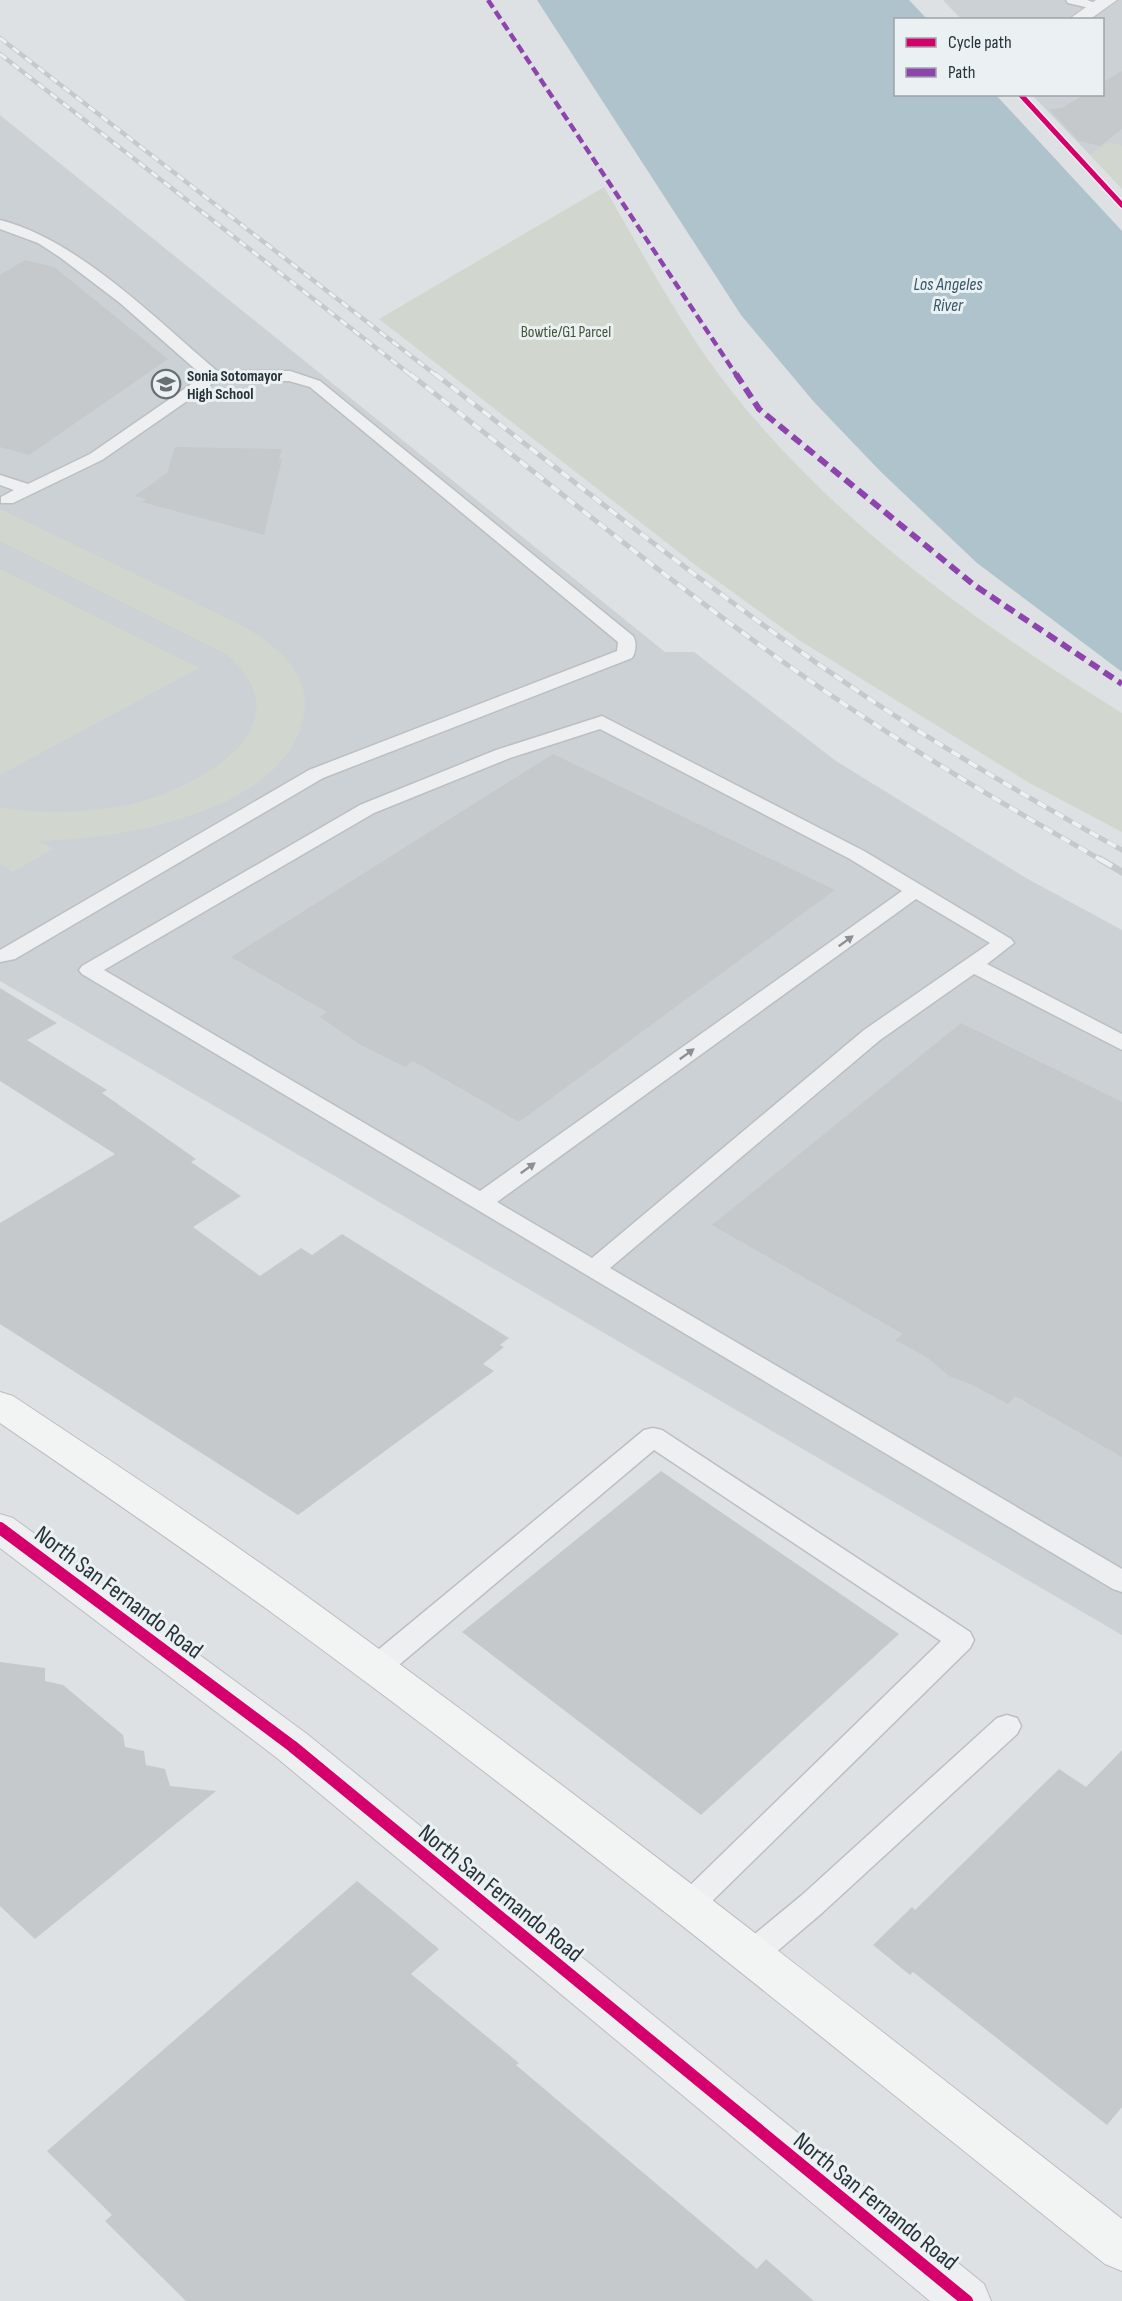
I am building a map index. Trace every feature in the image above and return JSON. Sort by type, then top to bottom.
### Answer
[{"type":"main road","points":[[0,1405],[124,1486],[377,1667],[1122,2248]]},
{"type":"street","points":[[1079,18],[1103,3]]},
{"type":"street","name":"North San Fernando Road","points":[[0,1528],[292,1746],[967,2301]]},
{"type":"lane","points":[[1072,0],[1103,3]]},
{"type":"lane","points":[[0,224],[43,240],[66,255],[125,300],[213,376]]},
{"type":"lane","points":[[0,956],[8,955],[316,774],[627,654],[627,640],[315,384],[290,376],[213,376],[96,458],[7,500]]},
{"type":"lane","points":[[0,480],[30,490]]},
{"type":"lane","points":[[594,1269],[872,1035],[1004,943],[857,855],[602,722],[503,754],[367,809],[89,970],[1122,1582]]},
{"type":"lane","points":[[481,1202],[916,890]]},
{"type":"lane","points":[[973,965],[1122,1043]]},
{"type":"lane","points":[[377,1667],[653,1437],[960,1641],[687,1907]]},
{"type":"lane","points":[[750,1956],[812,1904],[1007,1726]]},
{"type":"shaded area","points":[[943,0],[1122,0],[1122,146],[1109,143],[1090,155],[1033,96],[1104,96],[1104,18],[960,18]]},
{"type":"shaded area","points":[[0,115],[665,652],[694,652],[836,761],[1026,878],[1122,930],[1122,1635],[0,981]]},
{"type":"green space","points":[[1109,143],[1122,146],[1122,189],[1090,155]]},
{"type":"green space","name":"Bowtie/G1 Parcel","points":[[604,187],[659,283],[704,354],[762,427],[807,475],[905,563],[1012,641],[1122,713],[1122,832],[1031,784],[799,640],[698,567],[379,319]]},
{"type":"green space","points":[[0,509],[243,626],[278,651],[296,672],[302,684],[304,713],[292,747],[268,775],[235,797],[196,814],[154,826],[112,834],[39,841],[53,849],[13,872],[0,864],[0,807],[47,812],[96,810],[127,805],[154,797],[211,770],[234,752],[251,730],[257,707],[249,681],[226,654],[0,541]]},
{"type":"green space","points":[[0,569],[199,668],[0,775]]},
{"type":"water","name":"Los Angeles River","points":[[537,0],[909,0],[926,18],[894,18],[894,96],[997,96],[1122,231],[1122,672],[977,563],[881,472],[814,402],[741,315]]},
{"type":"building","points":[[1122,71],[1122,129],[1100,146],[1079,141],[1049,109],[1062,108],[1082,96],[1104,96],[1104,82]]},
{"type":"building","points":[[25,260],[54,267],[168,359],[29,455],[0,447],[0,275]]},
{"type":"building","points":[[175,447],[282,449],[279,459],[282,459],[264,535],[142,502],[146,499],[135,496],[167,473]]},
{"type":"building","points":[[553,754],[835,890],[519,1122],[413,1061],[405,1067],[359,1044],[320,1017],[327,1012],[231,957]]},
{"type":"building","points":[[0,988],[57,1023],[27,1040],[107,1090],[102,1093],[196,1159],[191,1162],[241,1196],[193,1227],[260,1276],[301,1248],[312,1255],[342,1234],[509,1338],[500,1345],[504,1347],[483,1364],[494,1371],[298,1515],[0,1324],[0,1223],[115,1154],[0,1081]]},
{"type":"building","points":[[961,1023],[1122,1102],[1122,1457],[1015,1396],[1008,1404],[973,1385],[949,1376],[928,1358],[895,1340],[903,1334],[712,1225]]},
{"type":"building","points":[[661,1471],[899,1634],[701,1815],[462,1632]]},
{"type":"building","points":[[0,1662],[45,1668],[45,1681],[63,1685],[123,1735],[125,1747],[144,1751],[146,1765],[165,1769],[170,1786],[216,1791],[35,1939],[0,1906]]},
{"type":"building","points":[[1122,1750],[1122,2107],[1107,2125],[913,1972],[910,1975],[873,1945],[912,1907],[915,1910],[1059,1769],[1086,1787]]},
{"type":"building","points":[[357,1881],[439,1949],[411,1974],[519,2063],[516,2065],[757,2269],[766,2259],[814,2301],[186,2301],[105,2221],[112,2215],[47,2151]]},
{"type":"railway","points":[[0,38],[437,376]]},
{"type":"railway","points":[[0,54],[412,376]]},
{"type":"railway","points":[[410,374],[625,544],[790,667],[942,766],[1103,861]]},
{"type":"railway","points":[[435,374],[649,540],[812,660],[962,758],[1122,850]]},
{"type":"railway","points":[[1100,859],[1122,872]]},
{"type":"marked path","points":[[488,0],[759,409],[974,585],[1122,684]]},
{"type":"cycle path","points":[[1022,96],[1122,205]]},
{"type":"cycle path","points":[[0,1528],[292,1746],[967,2301]]},
{"type":"place","name":"Sonia Sotomayor High School","points":[[166,384]]}]
